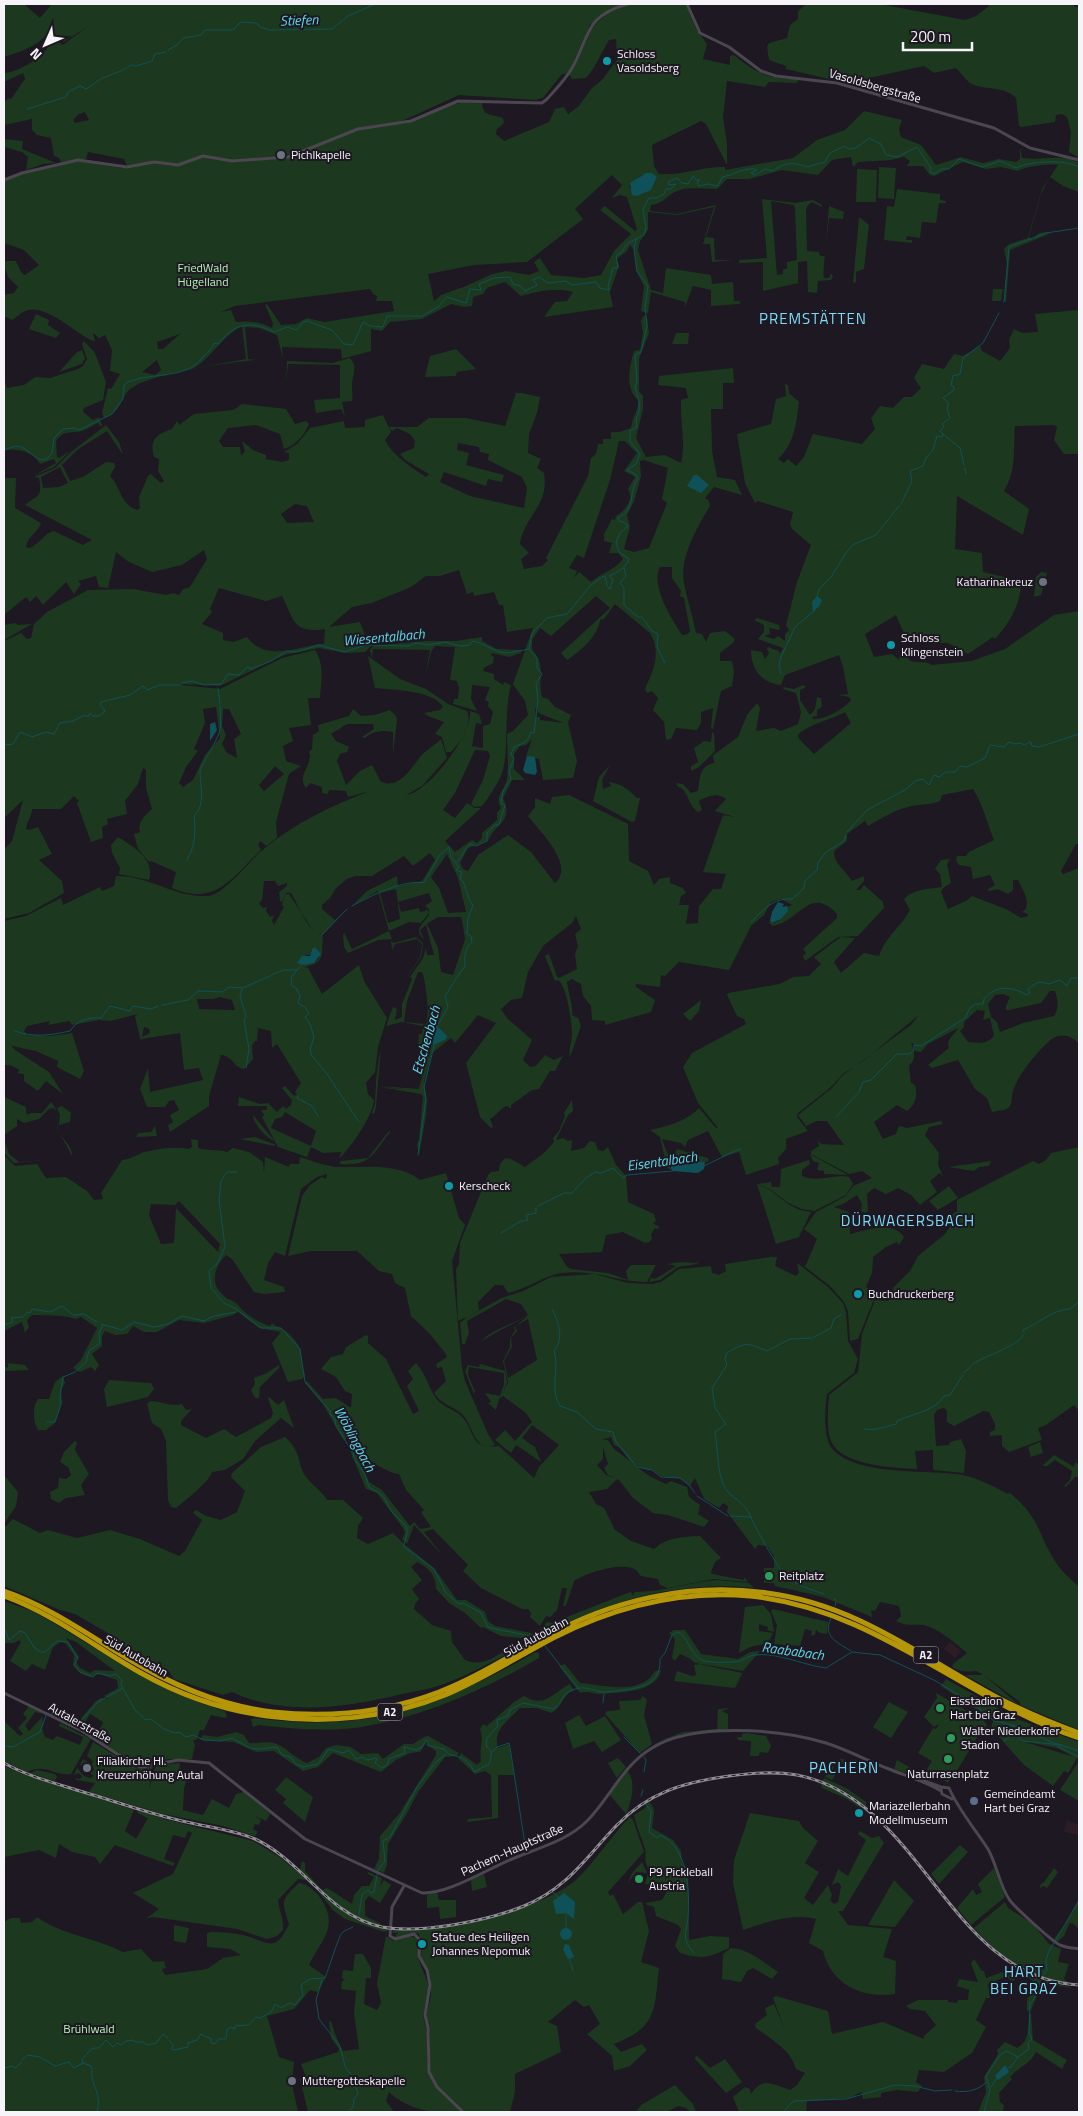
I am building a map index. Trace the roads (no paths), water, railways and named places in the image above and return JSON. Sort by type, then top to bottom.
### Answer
[{"type":"highway","name":"Süd Autobahn","points":[[4,1596],[46,1615],[165,1685],[234,1707],[313,1714],[386,1707],[440,1691],[466,1680],[591,1615],[642,1599],[702,1590],[767,1593],[823,1605],[851,1615],[903,1641],[1003,1700],[1079,1733]]},
{"type":"highway","name":"Süd Autobahn","points":[[4,1591],[48,1610],[167,1680],[226,1705]]},
{"type":"highway","name":"Süd Autobahn","points":[[547,1639],[592,1620],[660,1600],[712,1595],[749,1596],[771,1599],[820,1610],[848,1620],[900,1646],[1000,1704],[1079,1738]]},
{"type":"main road","points":[[4,180],[22,172],[78,160],[127,167],[154,162],[178,165],[201,156],[232,161],[288,157],[358,129],[415,120],[458,101],[542,102],[547,100],[571,69],[591,25],[611,11],[628,4]]},
{"type":"main road","name":"Vasoldsbergstraße","points":[[687,4],[700,33],[729,47],[761,71],[776,76],[837,83],[936,113],[992,127],[1030,148],[1079,160]]},
{"type":"main road","name":"Autalerstraße","points":[[4,1693],[82,1731],[134,1765],[142,1766],[178,1760],[209,1763],[300,1835]]},
{"type":"main road","name":"Pachern-Hauptstraße","points":[[300,1835],[381,1876],[420,1893],[431,1892],[479,1875],[515,1857],[567,1836],[587,1821],[616,1781],[641,1756],[655,1746],[683,1735],[740,1730],[805,1738],[827,1744],[942,1789],[948,1787],[948,1794],[968,1818],[995,1862],[1009,1899],[1056,1943],[1068,1948],[1079,1949]]},
{"type":"main road","name":"Pachern-Hauptstraße","points":[[942,1789],[943,1795],[948,1794]]},
{"type":"main road","points":[[404,1886],[392,1907],[390,1936],[396,1939],[414,1934],[420,1940],[419,1956],[427,1970],[430,1985],[425,2015],[428,2028],[430,2072],[437,2087],[463,2112]]},
{"type":"water","points":[[646,173],[652,173],[657,177],[651,190],[637,196],[632,195],[630,183]]},
{"type":"water","points":[[694,475],[697,475],[709,485],[701,493],[687,486]]},
{"type":"water","points":[[817,596],[822,600],[813,612],[812,602]]},
{"type":"water","points":[[215,722],[217,730],[210,741],[210,724]]},
{"type":"water","points":[[527,756],[535,757],[537,772],[535,775],[525,773],[523,770]]},
{"type":"water","points":[[778,902],[784,904],[782,907],[787,906],[788,911],[781,919],[772,923],[770,921],[772,912]]},
{"type":"water","points":[[315,947],[321,954],[314,963],[304,965],[297,963],[302,956],[310,956],[312,949]]},
{"type":"water","points":[[437,1026],[447,1036],[446,1039],[434,1045],[431,1042],[431,1034]]},
{"type":"water","points":[[682,1156],[691,1161],[705,1162],[704,1169],[698,1173],[672,1171],[670,1164]]},
{"type":"water","points":[[564,1893],[575,1902],[574,1919],[566,1913],[556,1914],[553,1901]]},
{"type":"water","points":[[564,1928],[568,1928],[572,1934],[568,1940],[564,1940],[560,1936],[560,1932]]},
{"type":"water","points":[[565,1944],[569,1945],[574,1957],[568,1959],[563,1949]]},
{"type":"water","points":[[1005,2065],[1009,2072],[998,2080],[995,2076]]},
{"type":"waterway","points":[[14,4],[19,4]]},
{"type":"waterway","name":"Stiefen","points":[[168,50],[177,45],[183,38],[201,35],[205,30],[233,30],[241,22],[257,23],[260,27],[270,30],[332,29],[348,16],[375,4]]},
{"type":"waterway","name":"Stiefen","points":[[27,109],[66,97],[68,92],[80,86],[86,89],[101,79],[131,65],[136,66],[152,61],[155,54],[166,52]]},
{"type":"waterway","points":[[4,450],[18,446],[40,460],[47,459],[52,453],[54,438],[63,429],[74,428],[79,430],[112,414],[123,399],[124,385],[128,382],[187,369],[196,364],[211,349],[214,343],[218,344],[224,337],[243,326],[258,326],[274,332],[287,327],[297,330],[303,322],[307,321],[332,330],[344,344],[353,345],[363,322],[370,326],[383,327],[387,316],[422,316],[438,307],[447,297],[466,303],[470,289],[481,290],[479,284],[494,278],[510,277],[513,284],[521,286],[525,291],[537,285],[533,280],[539,277],[548,283],[566,281],[572,285],[596,282],[600,288],[609,290],[608,286],[613,268],[618,268],[616,256],[629,243],[644,235],[646,228],[643,209],[649,198],[657,198],[664,194],[666,189],[671,189],[676,184],[669,185],[668,182],[677,178],[682,183],[688,184],[693,176],[696,180],[700,180],[697,182],[699,186],[708,184],[718,186],[722,177],[746,170],[757,170],[751,173],[755,175],[765,169],[773,171],[785,164],[798,164],[807,167],[825,162],[830,153],[845,146],[848,149],[856,148],[869,138],[881,144],[886,155],[897,157],[917,147],[931,168],[930,172],[935,174],[941,169],[949,169],[959,159],[982,167],[1000,161],[1016,168],[1048,162],[1073,164],[1079,167]]},
{"type":"waterway","points":[[1004,302],[1009,247],[1046,233],[1079,228]]},
{"type":"waterway","points":[[529,649],[532,633],[547,618],[567,614],[590,586],[602,577],[605,576],[607,586],[610,589],[613,579],[609,576],[621,570],[629,559],[619,552],[616,542],[620,533],[628,526],[619,521],[618,518],[629,507],[638,478],[627,470],[636,464],[640,454],[630,441],[630,431],[637,427],[636,419],[639,411],[639,400],[635,387],[637,381],[635,355],[641,352],[647,326],[645,307],[648,286],[637,271],[634,250],[636,239]]},
{"type":"waterway","points":[[901,504],[912,481],[910,471],[923,466],[926,458],[933,450],[937,436],[942,437],[943,434],[940,431],[944,426],[942,424],[950,418],[947,408],[949,403],[943,398],[954,390],[954,387],[951,385],[953,376],[960,374],[963,358],[983,343],[999,313]]},
{"type":"waterway","points":[[943,434],[960,448],[964,465]]},
{"type":"waterway","points":[[965,468],[966,474]]},
{"type":"waterway","points":[[817,597],[819,589],[831,577],[854,544],[876,535],[899,506]]},
{"type":"waterway","points":[[624,568],[626,576],[620,583],[624,588],[624,605],[638,617],[642,617],[652,631],[658,634],[657,647],[665,663]]},
{"type":"waterway","points":[[781,674],[779,665],[781,657],[795,627],[814,611]]},
{"type":"waterway","name":"Wiesentalbach","points":[[221,684],[228,674],[239,675],[247,667],[251,669],[271,661],[287,651],[296,652],[319,645],[344,652],[366,645],[408,646],[416,643],[429,645],[445,642],[460,646],[469,645],[473,641],[505,653],[528,649]]},
{"type":"waterway","points":[[457,862],[470,844],[476,846],[487,841],[487,833],[495,825],[499,825],[505,805],[501,803],[503,791],[511,779],[509,771],[514,759],[511,754],[514,747],[527,741],[531,732],[534,733],[538,700],[536,684],[542,674],[537,668],[537,658],[529,649]]},
{"type":"waterway","name":"Wiesentalbach","points":[[182,683],[192,681],[204,685],[220,684]]},
{"type":"waterway","name":"Wiesentalbach","points":[[4,745],[13,744],[20,732],[32,737],[46,732],[54,734],[60,723],[73,721],[85,715],[88,717],[90,713],[93,716],[99,716],[105,711],[100,704],[101,702],[130,695],[143,686],[147,690],[160,685],[180,685]]},
{"type":"waterway","points":[[218,688],[220,704]]},
{"type":"waterway","points":[[187,860],[192,850],[194,839],[194,816],[198,812],[201,801],[200,771],[220,730],[220,706]]},
{"type":"waterway","points":[[847,832],[867,810],[905,790],[915,781],[923,779],[929,785],[934,775],[939,777],[946,772],[955,772],[960,766],[967,767],[985,758],[990,745],[1004,747],[1009,742],[1024,745],[1031,742],[1032,746],[1039,747],[1079,734]]},
{"type":"waterway","points":[[751,922],[774,902],[792,899],[804,888],[805,881],[817,870],[818,863],[825,853],[844,841],[846,835]]},
{"type":"waterway","name":"Etschenbach","points":[[352,906],[377,893],[397,886],[416,882],[424,883],[439,856],[449,847],[451,857],[459,867],[456,870],[462,872],[460,878],[473,905],[468,918],[467,934],[471,936],[472,942],[466,953],[465,966],[445,996],[448,1007],[437,1027]]},
{"type":"waterway","points":[[321,936],[347,909]]},
{"type":"waterway","points":[[162,1005],[188,1000],[198,991],[222,992],[229,987],[243,988],[283,970],[297,970],[302,964]]},
{"type":"waterway","points":[[297,970],[291,977],[292,986],[296,988],[300,996],[298,1003],[305,1007],[309,1014],[305,1017],[310,1024],[314,1037],[310,1050],[312,1056],[325,1071],[359,1122]]},
{"type":"waterway","name":"Eisentalbach","points":[[836,1117],[859,1092],[863,1082],[871,1080],[897,1054],[910,1054],[914,1050],[914,1045],[921,1046],[965,1018],[970,1008],[976,1004],[983,1004],[984,999],[993,991],[1004,988],[1016,990],[1026,995],[1030,993],[1028,989],[1039,982],[1049,984],[1060,980],[1067,986],[1071,978],[1079,978]]},
{"type":"waterway","points":[[242,989],[240,997],[246,1016],[244,1020],[249,1049],[246,1068]]},
{"type":"waterway","points":[[15,1031],[36,1035],[56,1034],[70,1031],[76,1024],[84,1020],[101,1018],[110,1006],[130,1011],[133,1006],[151,1009],[158,1006]]},
{"type":"waterway","name":"Etschenbach","points":[[418,1155],[426,1099],[424,1087],[434,1046]]},
{"type":"waterway","points":[[298,1096],[297,1098],[312,1106],[318,1116]]},
{"type":"waterway","name":"Eisentalbach","points":[[704,1166],[739,1149],[741,1150]]},
{"type":"waterway","name":"Eisentalbach","points":[[538,1206],[564,1193],[572,1193],[586,1178],[595,1172],[601,1173],[613,1168],[623,1178],[627,1175],[673,1171]]},
{"type":"waterway","name":"Wöblingbach","points":[[237,1172],[227,1172],[221,1181],[219,1200],[225,1247],[217,1264],[209,1271],[211,1288],[224,1303],[236,1309],[261,1328],[281,1328],[300,1349],[305,1382],[335,1419],[336,1426],[365,1474],[369,1487],[383,1496],[391,1511],[406,1526],[407,1534],[403,1546],[434,1569],[446,1593],[459,1604],[463,1603],[481,1613],[488,1627],[536,1639]]},
{"type":"waterway","name":"Eisentalbach","points":[[501,1233],[521,1221],[528,1220],[526,1215],[536,1213],[536,1208]]},
{"type":"waterway","points":[[1024,1332],[1023,1330],[1051,1314],[1070,1309],[1079,1302]]},
{"type":"waterway","name":"Wöblingbach","points":[[4,1325],[13,1322],[11,1318],[23,1317],[27,1312],[30,1313],[32,1309],[50,1312],[62,1306],[73,1315],[84,1314],[97,1322]]},
{"type":"waterway","points":[[552,1309],[560,1335],[554,1350],[556,1358],[555,1392],[560,1406],[577,1412],[596,1429],[613,1432],[616,1442],[637,1467],[652,1470],[661,1477],[680,1478],[695,1493]]},
{"type":"waterway","name":"Wöblingbach","points":[[101,1324],[122,1330],[134,1322],[154,1327],[168,1324],[182,1316],[204,1321],[214,1316],[236,1312]]},
{"type":"waterway","points":[[814,1337],[831,1328],[834,1319],[842,1314]]},
{"type":"waterway","points":[[47,1422],[55,1422],[61,1404],[60,1397],[63,1377],[75,1372],[86,1362],[89,1351],[100,1343],[99,1333],[103,1325]]},
{"type":"waterway","points":[[973,1364],[1008,1347],[1023,1335]]},
{"type":"waterway","points":[[724,1425],[726,1424],[715,1408],[712,1388],[727,1365],[725,1359],[727,1353],[747,1344],[767,1351],[790,1339],[812,1338]]},
{"type":"waterway","points":[[964,1373],[972,1365]]},
{"type":"waterway","points":[[864,1429],[876,1429],[896,1424],[897,1421],[929,1409],[944,1396],[950,1395],[963,1375]]},
{"type":"waterway","points":[[723,1426],[715,1432],[721,1478],[729,1493],[745,1507],[751,1517]]},
{"type":"waterway","points":[[697,1496],[728,1516]]},
{"type":"waterway","points":[[730,1516],[751,1517],[766,1547],[785,1575],[809,1589],[824,1594]]},
{"type":"waterway","points":[[835,1606],[836,1602]]},
{"type":"waterway","points":[[831,1618],[828,1630],[832,1638],[851,1651]]},
{"type":"waterway","name":"Raababach","points":[[4,1627],[9,1640],[20,1631],[25,1633],[34,1647],[40,1652],[45,1652],[57,1641],[68,1642],[78,1658],[74,1665],[80,1672],[93,1677],[97,1673],[109,1676],[116,1674],[122,1680],[121,1685],[135,1710],[146,1720],[151,1719],[164,1729],[175,1733],[179,1732],[186,1737],[193,1735],[204,1740],[220,1741],[232,1738],[250,1748],[277,1747],[282,1755],[291,1757],[296,1764],[303,1767],[318,1764],[329,1749],[343,1753],[349,1750],[356,1759],[362,1757],[368,1760],[376,1758],[375,1763],[382,1768],[387,1765],[389,1759],[405,1753],[404,1747],[416,1750],[422,1747],[426,1740],[428,1741],[427,1745],[444,1749],[450,1755],[465,1760],[474,1772],[489,1764],[491,1754],[486,1746],[487,1738],[498,1726],[497,1720],[508,1716],[510,1710],[523,1703],[554,1709],[569,1691],[577,1688],[606,1692],[633,1689],[649,1683],[659,1669],[660,1659],[665,1653],[672,1635],[678,1632],[684,1637],[698,1657],[709,1662],[737,1662],[752,1655],[772,1655],[826,1668],[852,1652],[880,1655],[934,1680],[972,1703],[995,1721],[1020,1727],[1051,1742],[1079,1751]]},
{"type":"waterway","name":"Wöblingbach","points":[[545,1646],[578,1688]]},
{"type":"waterway","points":[[4,1746],[13,1747],[40,1732],[47,1713],[79,1723],[98,1702],[123,1688]]},
{"type":"waterway","points":[[603,1703],[604,1694]]},
{"type":"waterway","points":[[1004,1741],[1014,1733],[1013,1725]]},
{"type":"waterway","points":[[1014,1733],[1023,1741],[1062,1745]]},
{"type":"waterway","points":[[624,1737],[640,1753]]},
{"type":"waterway","points":[[492,1752],[497,1747],[509,1743],[526,1851]]},
{"type":"waterway","name":"Raababach","points":[[1057,1746],[1079,1757]]},
{"type":"waterway","points":[[359,1915],[362,1894],[368,1890],[371,1893],[374,1892],[378,1870],[385,1861],[383,1841],[390,1837],[417,1787],[435,1763],[446,1754]]},
{"type":"waterway","points":[[644,1757],[646,1760],[644,1772]]},
{"type":"waterway","points":[[641,1796],[643,1790]]},
{"type":"waterway","points":[[646,1804],[651,1812],[649,1832],[657,1838],[660,1835],[669,1841],[682,1859],[689,1907],[686,1937],[687,1944],[694,1953]]},
{"type":"waterway","points":[[550,1890],[559,1898]]},
{"type":"waterway","points":[[1043,1975],[1047,1970],[1046,1960],[1049,1951],[1079,1901]]},
{"type":"waterway","points":[[566,1913],[566,1929]]},
{"type":"waterway","points":[[169,2040],[174,2046],[171,2048],[173,2050],[188,2047],[188,2043],[197,2040],[201,2034],[211,2039],[211,2043],[215,2044],[219,2039],[226,2039],[227,2029],[231,2027],[235,2029],[235,2026],[249,2025],[256,2017],[260,2018],[271,2012],[275,2004],[281,2008],[290,2003],[295,2005],[303,1995],[301,1985],[310,1979],[325,1978],[342,1933],[353,1927]]},
{"type":"waterway","points":[[569,1957],[573,1971]]},
{"type":"waterway","points":[[322,1980],[316,2000],[319,2019],[340,2046],[345,2066],[353,2078],[358,2094],[354,2099],[353,2107],[348,2112]]},
{"type":"waterway","points":[[984,2112],[990,2090],[986,2076],[1001,2054],[1007,2051],[1018,2057],[1029,2049],[1028,2043],[1032,2039],[1029,2033],[1030,2003],[1034,1999],[1040,1983]]},
{"type":"waterway","points":[[22,2060],[28,2055],[40,2057],[55,2066],[69,2062],[74,2068],[83,2063],[82,2059],[91,2050],[99,2048],[106,2040],[113,2047],[117,2043],[121,2045],[126,2041],[133,2040],[147,2045],[156,2043],[163,2034],[168,2038]]},
{"type":"waterway","points":[[1007,2068],[1011,2067],[1018,2057]]},
{"type":"waterway","points":[[4,2068],[12,2066],[15,2068],[22,2062]]},
{"type":"waterway","points":[[83,2063],[91,2066],[92,2069]]},
{"type":"waterway","points":[[92,2071],[92,2080],[98,2099],[97,2112]]},
{"type":"waterway","points":[[991,2087],[997,2078]]},
{"type":"waterway","points":[[955,2091],[964,2092],[972,2090],[987,2082]]},
{"type":"waterway","points":[[783,2112],[794,2101],[846,2099],[895,2085],[915,2086],[935,2091],[952,2090]]},
{"type":"railway","points":[[4,1763],[41,1779],[144,1811],[255,1839],[288,1860],[346,1912],[363,1921],[382,1927],[398,1929],[454,1925],[492,1917],[539,1899],[565,1881],[629,1814],[642,1804],[669,1790],[713,1778],[755,1773],[797,1775],[840,1791],[876,1817],[907,1851],[965,1922],[997,1953],[1034,1975],[1079,1985]]},
{"type":"place","name":"Schloss Vasoldsberg","points":[[607,61]]},
{"type":"place","name":"Pichlkapelle","points":[[281,155]]},
{"type":"place","name":"Katharinakreuz","points":[[1043,582]]},
{"type":"place","name":"Schloss Klingenstein","points":[[891,645]]},
{"type":"place","name":"Kerscheck","points":[[449,1186]]},
{"type":"place","name":"Buchdruckerberg","points":[[858,1294]]},
{"type":"place","name":"Reitplatz","points":[[769,1576]]},
{"type":"place","name":"Eisstadion Hart bei Graz","points":[[940,1708]]},
{"type":"place","name":"Walter Niederkofler Stadion","points":[[951,1738]]},
{"type":"place","name":"Naturrasenplatz","points":[[948,1759]]},
{"type":"place","name":"Filialkirche Hl. Kreuzerhöhung Autal","points":[[87,1768]]},
{"type":"place","name":"Gemeindeamt Hart bei Graz","points":[[974,1801]]},
{"type":"place","name":"Mariazellerbahn Modellmuseum","points":[[859,1813]]},
{"type":"place","name":"P9 Pickleball Austria","points":[[639,1879]]},
{"type":"place","name":"Statue des Heiligen Johannes Nepomuk","points":[[422,1944]]},
{"type":"place","name":"Muttergotteskapelle","points":[[292,2081]]},
{"type":"district","name":"PREMSTÄTTEN","points":[[813,319]]},
{"type":"district","name":"DÜRWAGERSBACH","points":[[908,1221]]},
{"type":"district","name":"PACHERN","points":[[844,1768]]},
{"type":"district","name":"HART BEI GRAZ","points":[[1024,1980]]},
{"type":"park label","name":"FriedWald Hügelland","points":[[203,275]]},
{"type":"park label","name":"Brühlwald","points":[[89,2029]]}]
